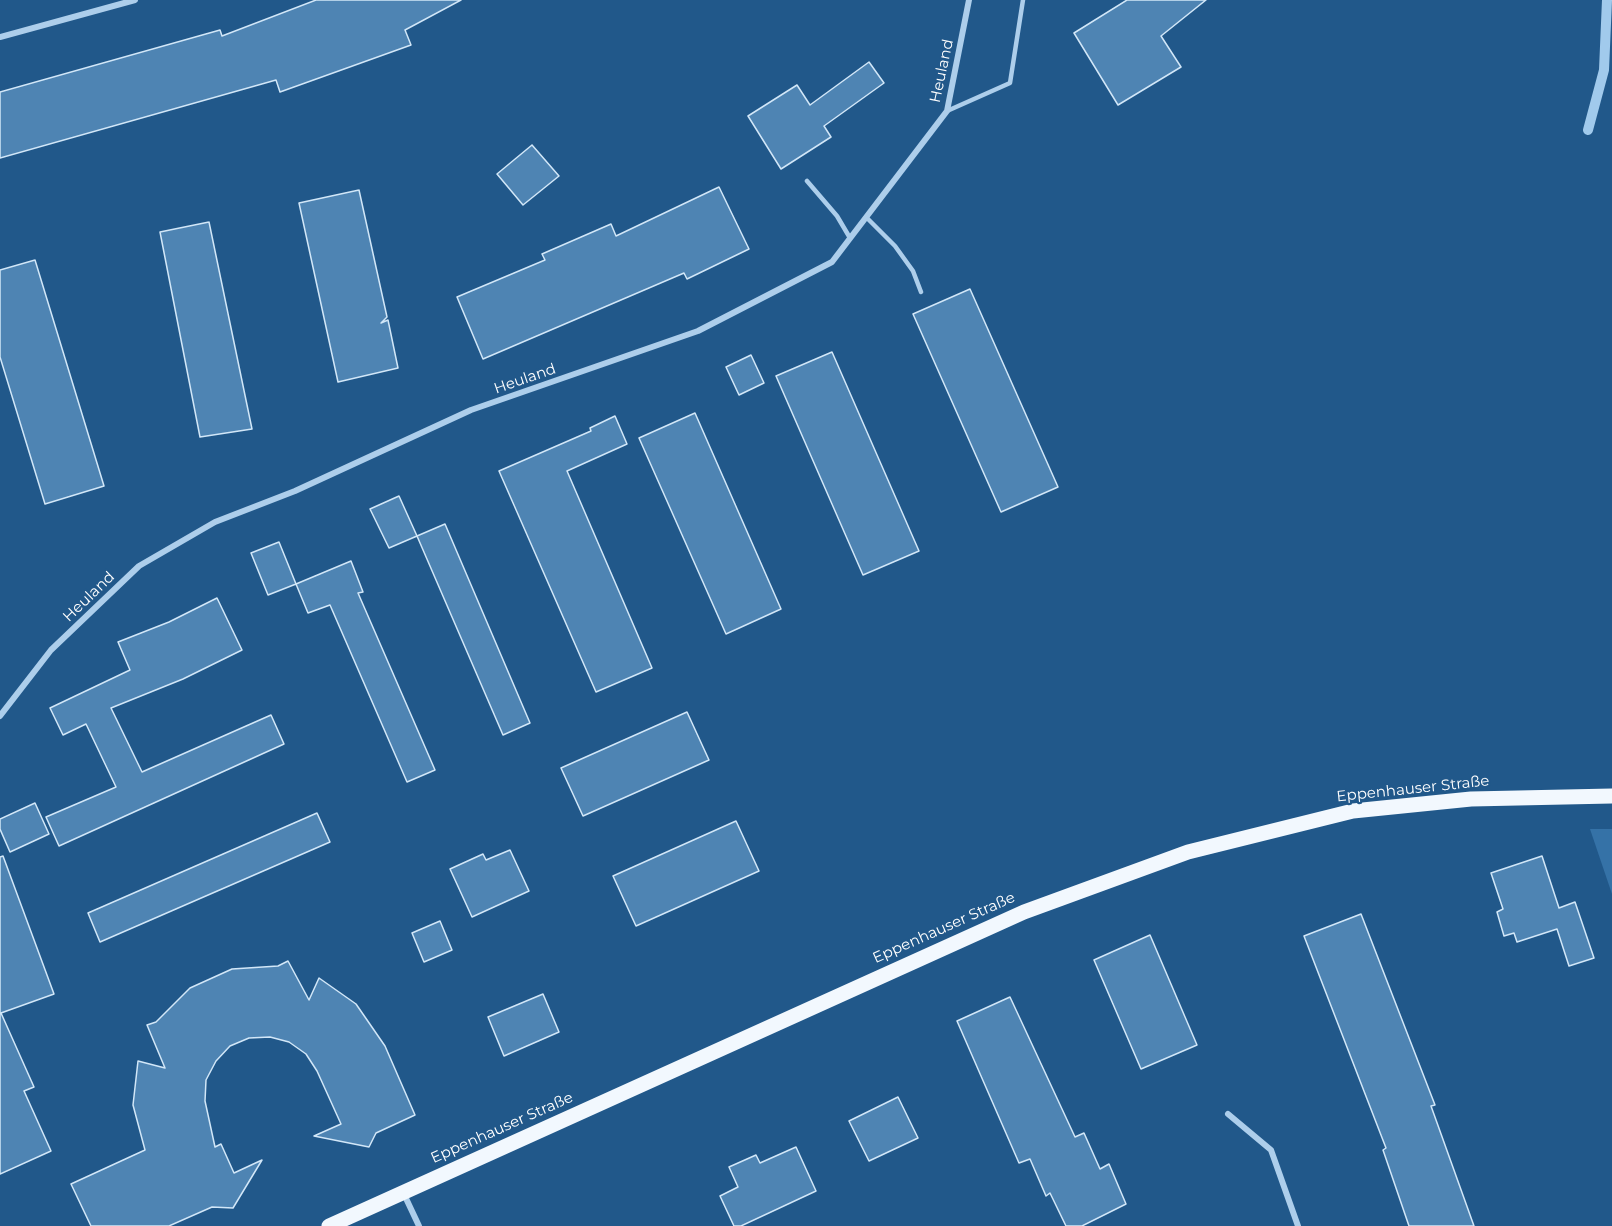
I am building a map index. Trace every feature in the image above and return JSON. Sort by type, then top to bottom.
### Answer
[{"type":"main road","name":"Eppenhauser Straße","points":[[329,1226],[1024,912],[1188,852],[1353,811],[1471,799],[1612,796]]},
{"type":"street","points":[[0,37],[135,0]]},
{"type":"street","name":"Heuland","points":[[0,716],[51,650],[139,566],[215,522],[295,491],[471,410],[698,331],[832,262],[947,111],[969,0]]},
{"type":"street","points":[[1228,1114],[1271,1150],[1298,1226]]},
{"type":"street","points":[[403,1191],[419,1226]]},
{"type":"lane","points":[[947,111],[1010,83],[1023,0]]},
{"type":"lane","points":[[807,181],[837,216],[850,238]]},
{"type":"lane","points":[[866,217],[895,246],[913,271],[921,292]]},
{"type":"shaded area","points":[[1590,829],[1612,829],[1612,894]]},
{"type":"building","points":[[316,0],[461,0],[405,30],[411,45],[280,92],[276,80],[0,158],[0,92],[220,30],[222,36]]},
{"type":"building","points":[[1127,0],[1206,0],[1161,36],[1181,67],[1118,105],[1074,33]]},
{"type":"building","points":[[869,62],[884,83],[824,126],[831,137],[781,169],[748,116],[797,85],[810,105]]},
{"type":"building","points":[[532,145],[559,176],[523,205],[497,174]]},
{"type":"building","points":[[719,187],[749,249],[687,279],[684,273],[483,359],[457,297],[545,260],[542,254],[611,224],[616,236]]},
{"type":"building","points":[[359,190],[387,317],[381,323],[388,320],[398,368],[338,382],[299,203]]},
{"type":"building","points":[[209,222],[252,429],[200,437],[160,232]]},
{"type":"building","points":[[35,260],[104,486],[45,504],[0,357],[0,270]]},
{"type":"building","points":[[970,289],[1058,487],[1001,512],[913,314]]},
{"type":"building","points":[[832,352],[919,551],[863,575],[776,376]]},
{"type":"building","points":[[751,355],[764,383],[739,395],[726,367]]},
{"type":"building","points":[[695,413],[781,609],[726,634],[639,438]]},
{"type":"building","points":[[615,416],[627,444],[567,471],[652,668],[596,692],[499,471],[591,431],[590,428]]},
{"type":"building","points":[[399,496],[417,536],[389,548],[370,509]]},
{"type":"building","points":[[445,524],[530,723],[503,735],[417,536]]},
{"type":"building","points":[[279,542],[296,584],[268,595],[251,553]]},
{"type":"building","points":[[351,561],[363,592],[358,593],[435,770],[407,782],[330,605],[308,613],[296,584]]},
{"type":"building","points":[[217,598],[242,650],[183,679],[111,708],[142,772],[271,715],[284,744],[59,846],[46,817],[116,787],[86,724],[63,735],[50,708],[130,670],[118,642],[169,622]]},
{"type":"building","points":[[687,712],[709,760],[583,816],[561,768]]},
{"type":"building","points":[[35,803],[49,834],[10,852],[0,829],[0,819]]},
{"type":"building","points":[[317,813],[330,842],[100,942],[88,913]]},
{"type":"building","points":[[736,821],[759,871],[636,926],[613,876]]},
{"type":"building","points":[[510,850],[529,891],[472,917],[450,869],[483,854],[486,860]]},
{"type":"building","points":[[3,856],[54,994],[1,1013],[34,1087],[24,1091],[51,1151],[0,1174],[0,857]]},
{"type":"building","points":[[1542,856],[1559,908],[1575,902],[1594,958],[1569,966],[1557,929],[1517,942],[1514,933],[1504,936],[1497,912],[1503,909],[1491,873]]},
{"type":"building","points":[[1361,914],[1435,1105],[1431,1106],[1474,1226],[1409,1226],[1383,1150],[1386,1148],[1304,936]]},
{"type":"building","points":[[440,921],[452,950],[424,962],[412,933]]},
{"type":"building","points":[[1150,935],[1197,1045],[1141,1069],[1094,960]]},
{"type":"building","points":[[288,961],[309,1000],[319,978],[356,1004],[385,1046],[415,1115],[376,1133],[369,1147],[314,1136],[341,1124],[317,1071],[306,1054],[289,1042],[270,1037],[249,1038],[230,1046],[216,1061],[206,1080],[205,1101],[215,1147],[221,1144],[234,1173],[262,1160],[233,1208],[212,1207],[169,1226],[91,1226],[71,1184],[145,1150],[133,1105],[138,1061],[165,1068],[147,1025],[156,1022],[190,988],[232,969],[278,966]]},
{"type":"building","points":[[543,994],[559,1032],[504,1056],[488,1017]]},
{"type":"building","points":[[1010,997],[1075,1137],[1084,1133],[1100,1169],[1109,1164],[1126,1204],[1082,1226],[1066,1226],[1050,1193],[1046,1196],[1030,1159],[1019,1163],[957,1021]]},
{"type":"building","points":[[898,1097],[918,1138],[869,1161],[849,1121]]},
{"type":"building","points":[[796,1147],[816,1191],[741,1226],[734,1226],[720,1196],[738,1187],[729,1167],[756,1155],[760,1163]]},
{"type":"waterway","points":[[1588,130],[1604,70],[1607,0]]}]
